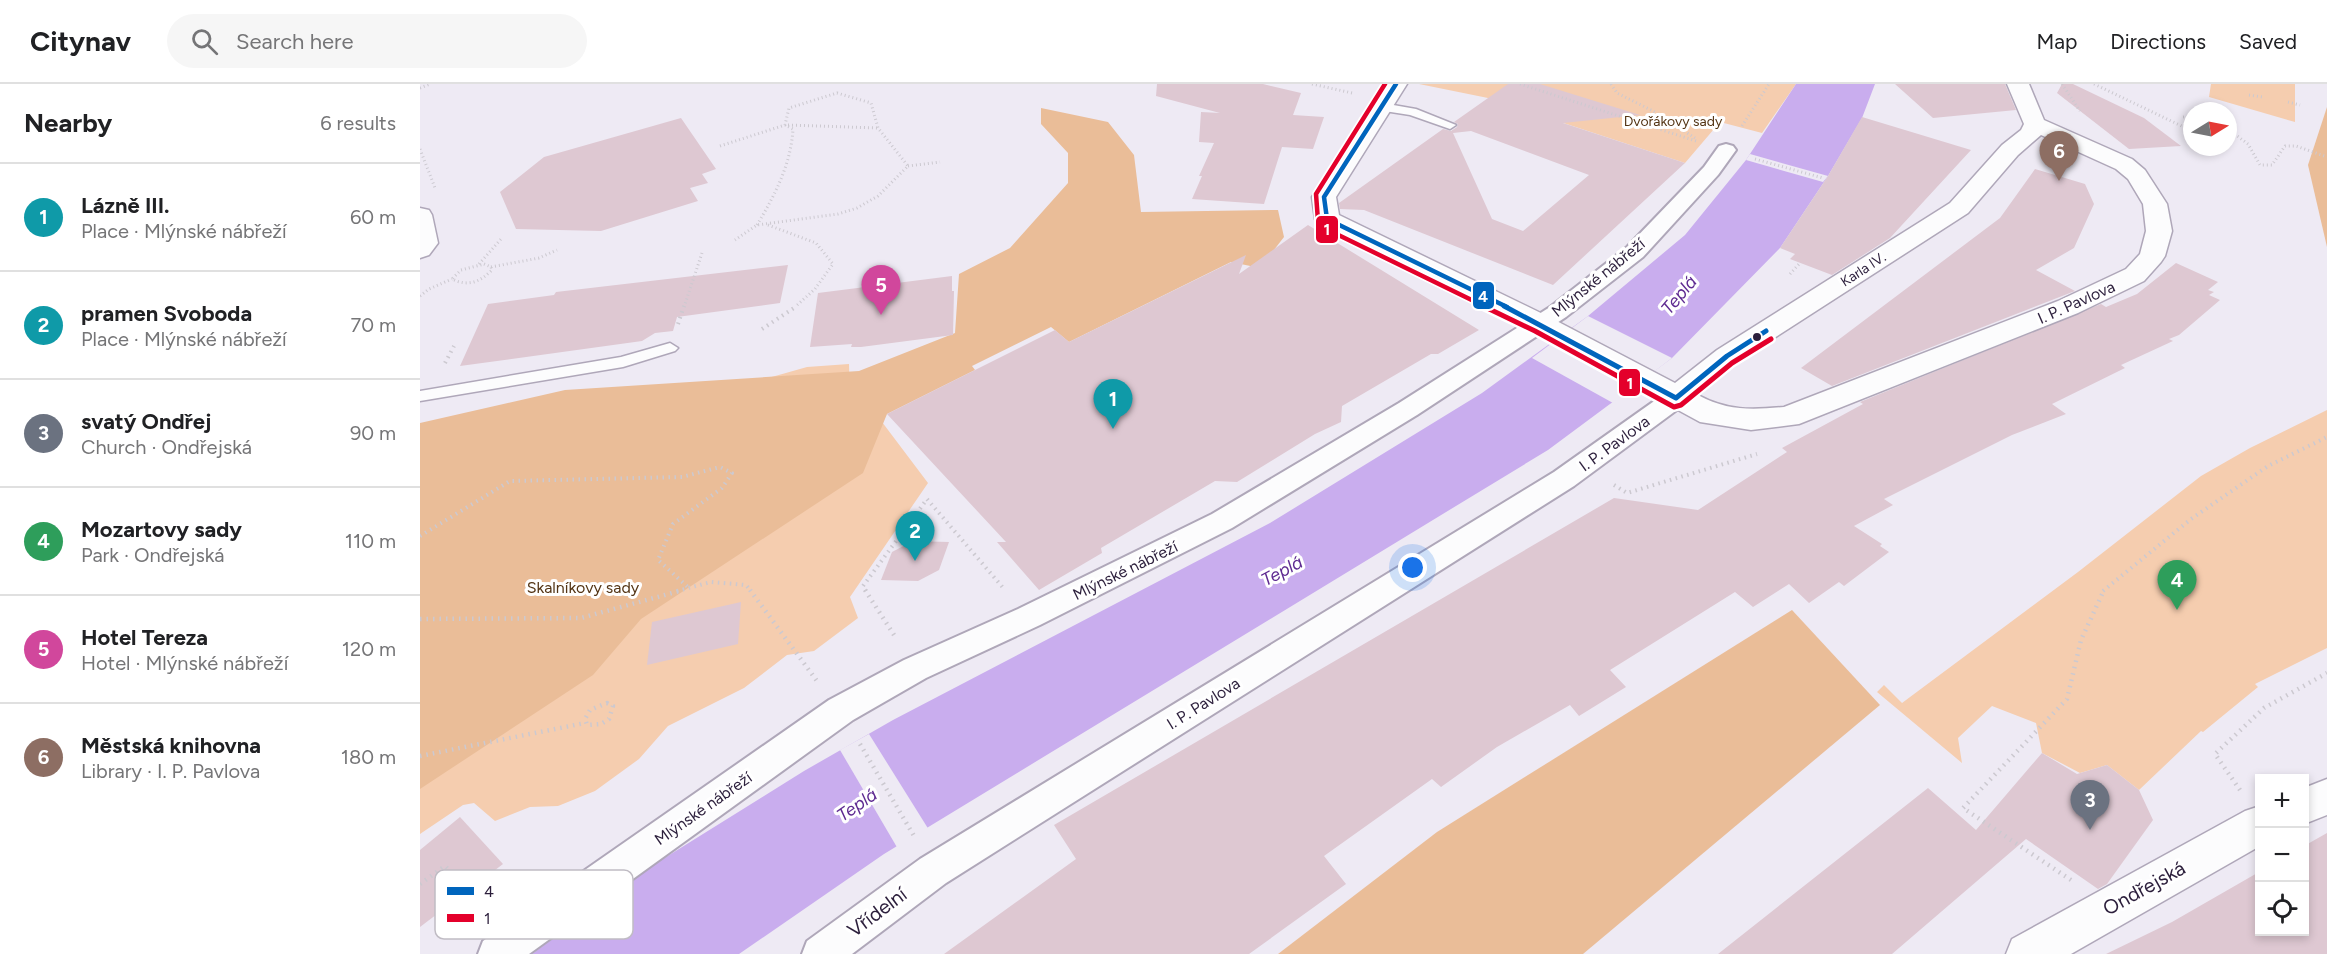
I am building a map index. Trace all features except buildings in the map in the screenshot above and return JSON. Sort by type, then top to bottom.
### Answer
[{"type":"street","points":[[1370,84],[1391,93],[1324,197],[1328,219],[1551,330],[1676,398]]},
{"type":"street","points":[[2018,84],[2035,124]]},
{"type":"street","name":"Karla IV.","points":[[1676,398],[1727,356],[1959,208],[2010,150],[2030,134],[2035,124]]},
{"type":"street","name":"I. P. Pavlova","points":[[926,858],[1564,479],[1676,398],[1711,416],[1751,420],[1788,417],[2068,307],[2135,275],[2152,256],[2159,231],[2155,204],[2145,185],[2124,164],[2035,124]]},
{"type":"street","name":"Mlýnské nábřeží","points":[[615,870],[841,710],[915,669],[1029,617],[1222,521],[1417,403],[1551,330],[1558,312],[1635,252],[1711,171],[1726,150]]},
{"type":"street","points":[[420,250],[425,243],[421,220]]},
{"type":"street","points":[[2309,804],[2327,797]]},
{"type":"street","name":"Ondřejská","points":[[2028,954],[2110,907],[2253,812]]},
{"type":"street","name":"Vřídelní","points":[[821,954],[926,858]]},
{"type":"street","name":"Mlýnské nábřeží","points":[[497,954],[518,939]]},
{"type":"lane","points":[[1391,93],[1412,112],[1450,125]]},
{"type":"lane","points":[[420,396],[623,362],[670,348]]},
{"type":"path","points":[[420,88],[430,84]]},
{"type":"path","points":[[1520,84],[1656,128]]},
{"type":"path","points":[[1611,84],[1617,93],[1653,111],[1704,144]]},
{"type":"path","points":[[1726,150],[1769,84]]},
{"type":"path","points":[[2094,84],[2183,127]]},
{"type":"path","points":[[784,125],[789,108],[837,93],[871,103],[878,128],[908,166]]},
{"type":"path","points":[[2249,95],[2262,97]]},
{"type":"path","points":[[2288,102],[2300,105]]},
{"type":"path","points":[[735,240],[757,225],[791,155],[793,129],[784,125]]},
{"type":"path","points":[[720,146],[784,125],[878,128]]},
{"type":"path","points":[[2237,134],[2253,148],[2260,165],[2272,165],[2285,146],[2296,146],[2327,157]]},
{"type":"path","points":[[1751,158],[1823,178]]},
{"type":"path","points":[[757,225],[838,214],[857,208],[878,196],[908,166],[940,162]]},
{"type":"path","points":[[762,329],[790,312],[815,289],[833,264],[816,243],[768,224]]},
{"type":"path","points":[[420,297],[429,289],[452,279],[460,270],[478,264],[501,239]]},
{"type":"path","points":[[478,264],[491,267],[539,258],[557,250]]},
{"type":"path","points":[[670,348],[703,250]]},
{"type":"path","points":[[452,279],[462,284],[475,282],[488,277],[491,267]]},
{"type":"path","points":[[2110,907],[1963,808],[2067,699],[2081,640],[2102,591],[2191,519],[2258,473],[2327,437]]},
{"type":"path","points":[[420,536],[510,481],[682,477],[720,467],[732,473],[722,488],[674,524],[658,560],[690,588]]},
{"type":"path","points":[[915,669],[863,586],[927,499],[1029,617]]},
{"type":"path","points":[[420,619],[581,618],[711,582],[746,585],[798,658]]},
{"type":"path","points":[[2253,812],[2215,754],[2264,708],[2327,673]]},
{"type":"path","points":[[420,756],[585,723],[595,726],[605,723],[614,713],[614,706],[602,704],[592,708],[585,715],[585,723]]},
{"type":"path","points":[[857,738],[926,858]]},
{"type":"path","points":[[420,884],[435,873]]},
{"type":"green space","name":"Dvořákovy sady","points":[[1419,84],[1796,84],[1762,133],[1720,122],[1685,163],[1488,98]]},
{"type":"green space","points":[[2211,84],[2295,84],[2295,122],[2237,105],[2237,102],[2226,102],[2209,97]]},
{"type":"green space","points":[[2327,107],[2327,247],[2308,165]]},
{"type":"green space","name":"Skalníkovy sady","points":[[1041,108],[1108,122],[1134,155],[1141,212],[1278,210],[1284,237],[1260,268],[1231,262],[1069,342],[1051,327],[972,366],[975,370],[887,414],[863,473],[641,619],[593,675],[420,789],[420,423],[565,390],[859,371],[955,333],[959,274],[1010,248],[1068,183],[1068,153],[1041,124]]},
{"type":"green space","name":"Skalníkovy sady","points":[[849,364],[850,401],[879,418],[928,483],[850,597],[858,618],[814,651],[787,655],[744,688],[668,726],[639,759],[595,791],[558,806],[530,807],[495,821],[474,803],[463,805],[420,834],[420,449],[715,393],[807,367]]},
{"type":"green space","points":[[2327,410],[2327,648],[2255,684],[2258,687],[2203,732],[2201,731],[2139,790],[2107,765],[2080,773],[2042,753],[2036,723],[1992,706],[1958,738],[1962,763],[1877,692],[1884,685],[1902,703],[2078,572],[2201,476],[2250,448]]},
{"type":"green space","points":[[1792,610],[1880,705],[1583,954],[1278,954],[1437,832]]},
{"type":"water","name":"Teplá","points":[[1796,84],[1875,84],[1862,118],[1828,176],[1780,248],[1672,358],[1548,450],[884,854],[739,954],[532,954],[552,939],[633,939],[633,880],[650,867],[804,771],[893,720],[1270,523],[1482,393],[1588,316],[1685,235],[1746,160]]},
{"type":"pier","points":[[1750,154],[1828,176],[1823,182],[1746,160]]},
{"type":"pier","points":[[1588,316],[1672,358],[1613,403],[1532,358]]},
{"type":"pier","points":[[869,734],[929,830],[898,849],[840,750]]},
{"type":"transit line","name":"1","points":[[1385,84],[1316,194],[1318,221],[1322,227],[1535,331],[1674,407],[1681,405],[1732,363],[1771,339]]},
{"type":"transit line","name":"4","points":[[1396,84],[1324,197],[1327,219],[1539,323],[1676,398],[1727,356],[1766,331]]},
{"type":"place","name":"Městská knihovna","points":[[2059,181]]},
{"type":"place","name":"Hotel Tereza","points":[[881,315]]},
{"type":"place","name":"Lázně III.","points":[[1113,429]]},
{"type":"place","name":"pramen Svoboda","points":[[915,561]]},
{"type":"place","name":"Mozartovy sady","points":[[2177,610]]},
{"type":"place","name":"svatý Ondřej","points":[[2090,830]]}]
